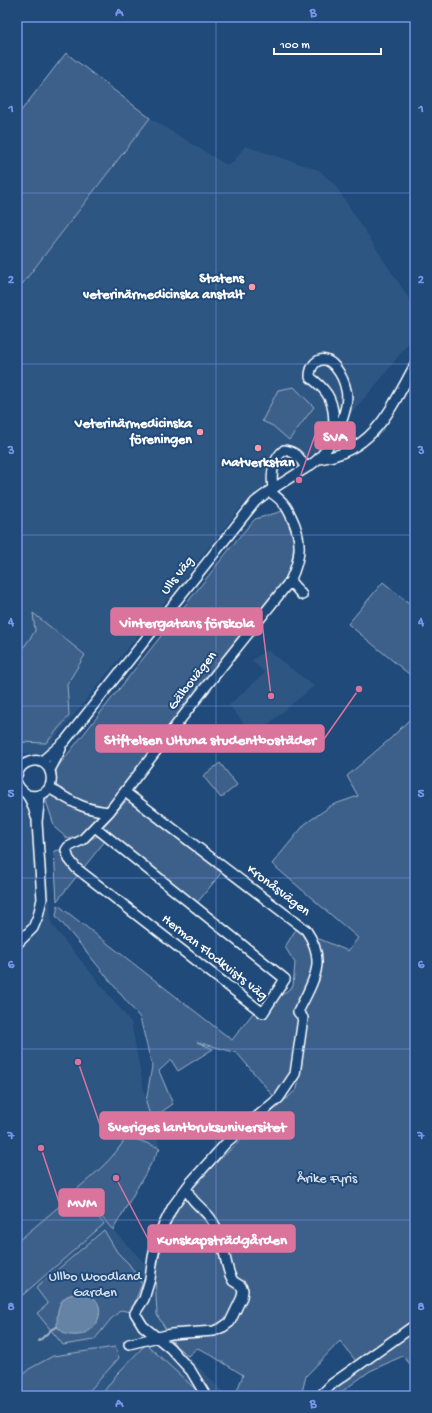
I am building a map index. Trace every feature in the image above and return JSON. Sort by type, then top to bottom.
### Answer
[{"type":"street","name":"Ulls väg","points":[[41,762],[65,741],[255,502],[319,458],[334,436],[344,414],[347,391],[342,375],[332,363],[324,360],[318,361],[310,370],[310,377],[325,390],[331,402],[334,417],[334,436]]},
{"type":"street","points":[[319,458],[329,458],[353,449],[368,438],[386,417],[415,365]]},
{"type":"street","points":[[271,490],[273,466],[276,459],[284,450],[295,453],[300,457],[306,468]]},
{"type":"street","name":"Gälbovägen","points":[[68,847],[82,840],[109,812],[290,581],[300,554],[299,539],[295,525],[286,506],[271,490]]},
{"type":"street","points":[[290,581],[302,595]]},
{"type":"street","name":"Ulls väg","points":[[49,788],[52,782],[50,770],[65,741]]},
{"type":"street","points":[[17,774],[21,762],[41,762],[50,770]]},
{"type":"street","points":[[17,783],[20,789],[27,795],[33,806],[37,822]]},
{"type":"street","points":[[27,795],[35,797],[40,796],[49,788],[79,806],[92,810],[109,812]]},
{"type":"street","name":"Kronåsvägen","points":[[125,792],[306,930],[317,949],[317,970],[312,985],[296,1015],[303,1018],[295,1074],[279,1098],[228,1142],[187,1187],[173,1206],[158,1236],[150,1279],[144,1299],[135,1313],[143,1326],[158,1337]]},
{"type":"street","points":[[17,944],[33,928],[38,916],[42,899],[37,822],[40,796]]},
{"type":"street","name":"Herman Flodkvists väg","points":[[68,847],[66,850],[69,859],[76,868],[263,1013],[285,979],[95,827]]},
{"type":"street","points":[[129,1344],[171,1334],[214,1331],[223,1328],[230,1322],[242,1297],[243,1290],[241,1286],[233,1281],[230,1275],[219,1235],[213,1221],[188,1194],[187,1187]]},
{"type":"street","points":[[320,1396],[332,1384],[415,1326]]},
{"type":"street","points":[[158,1337],[191,1371],[206,1396]]},
{"type":"shaded area","points":[[150,118],[223,163],[229,165],[235,160],[245,146],[319,170],[335,185],[413,305],[412,338],[381,379],[318,451],[282,470],[242,506],[41,756],[17,752],[17,293]]},
{"type":"shaded area","points":[[267,650],[314,686],[254,736],[229,705],[265,673],[252,660]]},
{"type":"shaded area","points":[[17,805],[42,814],[52,925],[131,1022],[146,1102],[160,1148],[113,1230],[155,1274],[157,1315],[176,1346],[188,1356],[227,1396],[17,1396]]},
{"type":"shaded area","points":[[86,1294],[94,1298],[98,1304],[100,1311],[98,1319],[89,1331],[82,1334],[67,1335],[57,1327],[60,1304],[62,1300],[70,1295]]},
{"type":"green space","points":[[66,53],[150,118],[17,291],[17,116]]},
{"type":"green space","points":[[294,387],[314,407],[289,440],[273,426],[262,421],[278,390]]},
{"type":"green space","points":[[283,511],[294,538],[292,569],[280,588],[113,802],[83,835],[68,839],[55,828],[46,801],[56,785],[56,769],[239,537],[255,519]]},
{"type":"green space","points":[[383,582],[415,608],[415,679],[348,624]]},
{"type":"green space","points":[[33,613],[85,655],[67,684],[69,716],[46,743],[17,742],[17,657],[35,631]]},
{"type":"green space","name":"Årike Fyris","points":[[415,714],[415,1370],[403,1356],[370,1371],[336,1396],[333,1396],[332,1391],[395,1344],[359,1365],[340,1341],[306,1376],[301,1396],[235,1396],[243,1375],[197,1348],[188,1356],[176,1346],[157,1315],[155,1274],[159,1258],[161,1237],[171,1216],[193,1185],[297,1089],[301,1068],[274,1097],[237,1053],[197,1042],[213,1049],[178,1071],[171,1060],[159,1071],[173,1104],[151,1119],[146,1102],[152,1066],[140,1018],[56,916],[58,905],[232,1040],[253,1013],[266,1017],[277,999],[293,986],[295,963],[285,947],[296,929],[348,951],[358,938],[272,864],[305,824],[332,805],[358,796],[347,776],[390,739]]},
{"type":"green space","points":[[220,763],[237,785],[221,798],[203,776]]},
{"type":"green space","points":[[127,800],[222,872],[197,903],[102,828]]},
{"type":"green space","points":[[97,836],[105,841],[57,901],[54,851],[60,850],[65,858],[73,848]]},
{"type":"green space","points":[[127,1136],[160,1148],[113,1230],[77,1189],[98,1171],[122,1144]]},
{"type":"green space","points":[[76,1192],[104,1224],[17,1300],[17,1242]]},
{"type":"green space","name":"Ullbo Woodland Garden","points":[[104,1230],[117,1252],[129,1264],[142,1284],[131,1312],[121,1310],[111,1319],[94,1340],[63,1345],[37,1313],[48,1304],[36,1288]]},
{"type":"green space","points":[[146,1344],[203,1396],[98,1396]]},
{"type":"green space","points":[[115,1347],[119,1358],[83,1396],[17,1396],[17,1380],[29,1369],[53,1356]]},
{"type":"waterway","points":[[39,1341],[52,1329],[57,1327]]},
{"type":"place","name":"Statens veterinärmedicinska anstalt","points":[[252,287]]},
{"type":"place","name":"Veterinärmedicinska föreningen","points":[[200,432]]},
{"type":"place","name":"Matverkstan","points":[[258,448]]},
{"type":"place","name":"SVA","points":[[299,480]]},
{"type":"place","name":"Stiftelsen Ultuna studentbostäder","points":[[359,689]]},
{"type":"place","name":"Vintergatans förskola","points":[[271,696]]},
{"type":"place","name":"Sveriges lantbruksuniversitet","points":[[78,1062]]},
{"type":"place","name":"MVM","points":[[41,1148]]},
{"type":"place","name":"Kunskapsträdgården","points":[[116,1178]]}]
